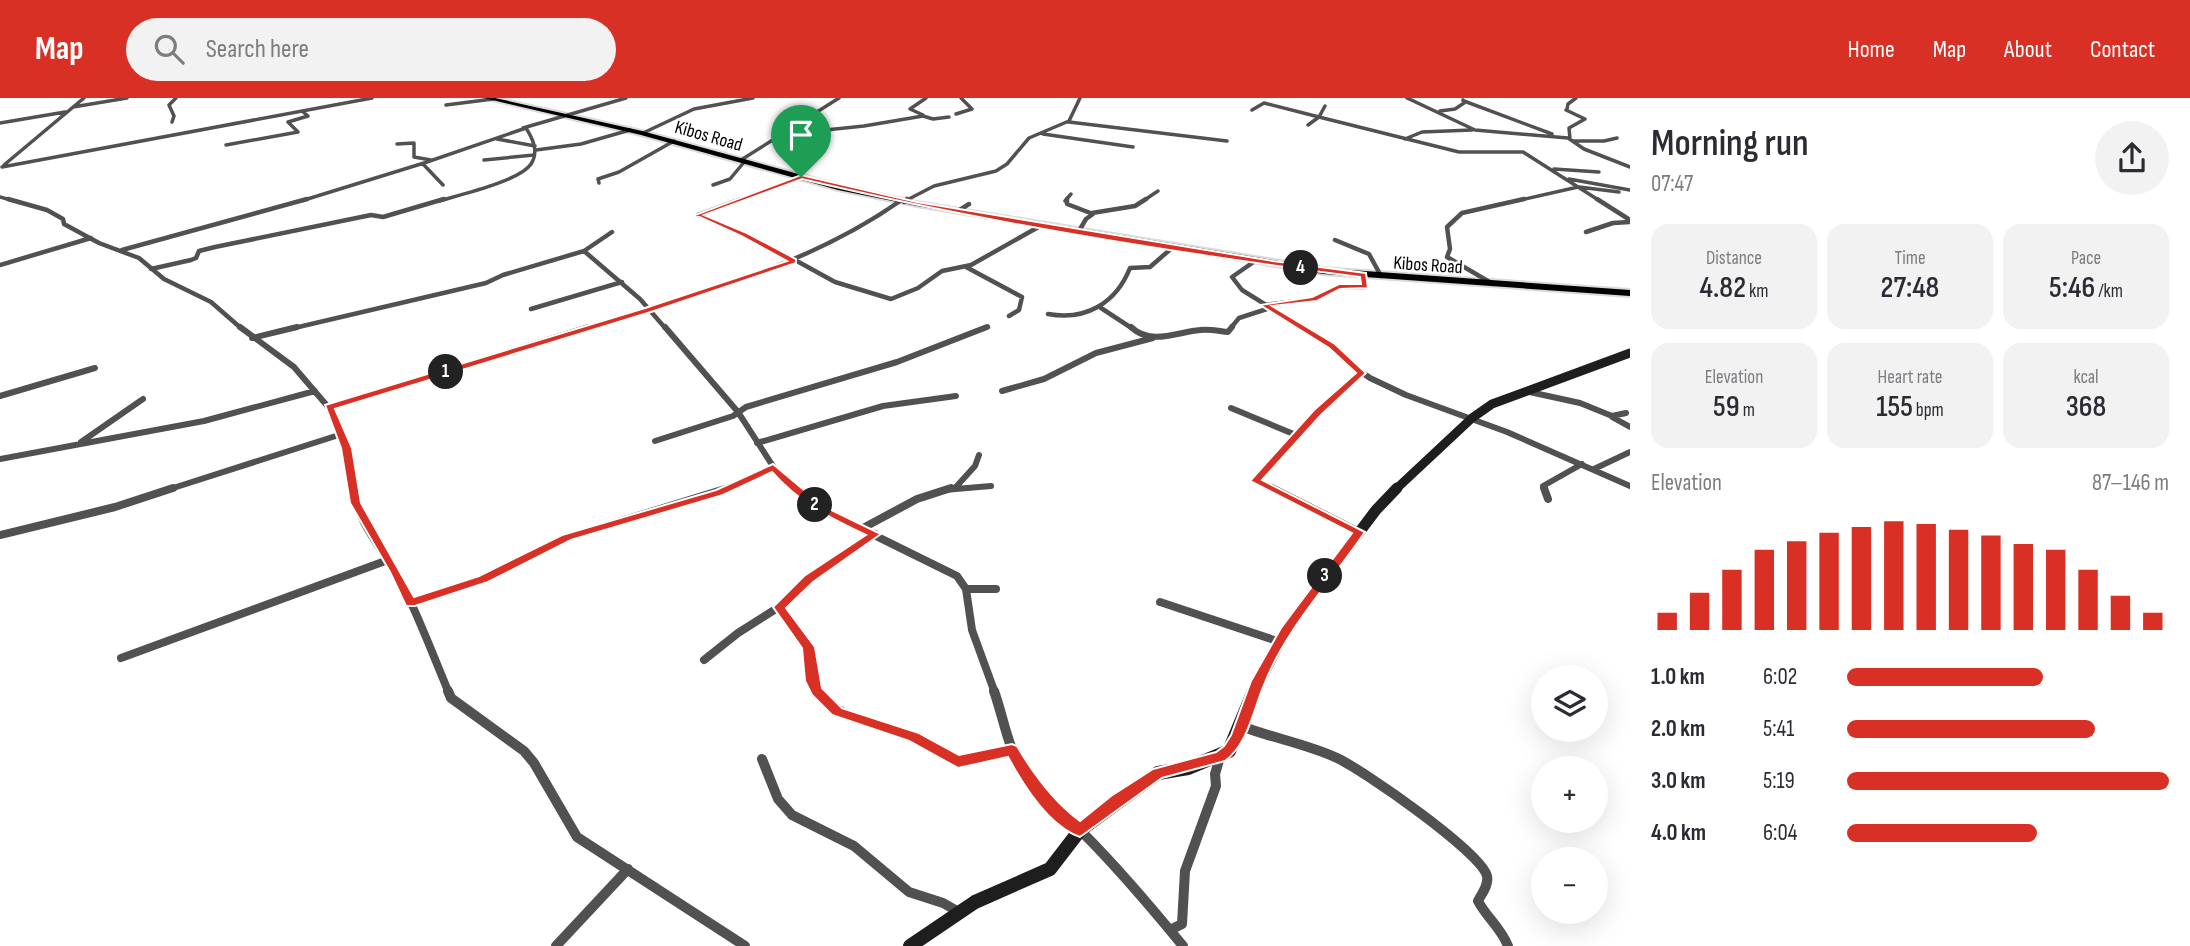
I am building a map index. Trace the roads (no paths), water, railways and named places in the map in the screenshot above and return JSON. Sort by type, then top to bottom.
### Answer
[{"type":"main road","name":"Kibos Road","points":[[490,99],[643,133],[902,202],[1255,261],[1363,275],[1630,293]]},
{"type":"street","points":[[1,167],[84,98]]},
{"type":"street","points":[[72,107],[127,98]]},
{"type":"street","points":[[173,122],[169,104],[176,98]]},
{"type":"street","points":[[1,167],[372,98]]},
{"type":"street","points":[[121,250],[291,205],[435,161],[566,114],[626,98]]},
{"type":"street","points":[[643,133],[694,109],[753,98]]},
{"type":"street","points":[[713,185],[730,179],[743,160],[839,98]]},
{"type":"street","points":[[926,98],[910,109],[933,119],[949,117]]},
{"type":"street","points":[[956,114],[972,109],[961,98]]},
{"type":"street","points":[[329,408],[648,310],[794,261],[839,241],[908,197],[944,184],[1001,170],[1029,139],[1069,122],[1075,116],[1080,98]]},
{"type":"street","points":[[1407,98],[1475,130]]},
{"type":"street","points":[[1576,98],[1568,104],[1567,110],[1585,119],[1569,128],[1572,140],[1584,149],[1630,167]]},
{"type":"street","points":[[446,106],[490,99]]},
{"type":"street","points":[[1440,112],[1457,109],[1463,100],[1563,138]]},
{"type":"street","points":[[1252,110],[1264,103],[1462,152],[1522,151],[1630,221]]},
{"type":"street","points":[[1308,125],[1319,117],[1325,106]]},
{"type":"street","points":[[226,145],[298,132],[288,122],[308,116],[302,111]]},
{"type":"street","points":[[0,123],[66,112]]},
{"type":"street","points":[[778,135],[864,126],[923,116]]},
{"type":"street","points":[[1069,122],[1227,141]]},
{"type":"street","points":[[151,269],[191,260],[196,258],[199,251],[215,247],[371,215],[383,217],[521,172],[533,161],[535,150],[527,129],[523,128]]},
{"type":"street","points":[[484,160],[582,144],[630,130]]},
{"type":"street","points":[[1404,139],[1422,132],[1475,130],[1572,140],[1604,141],[1617,138]]},
{"type":"street","points":[[1041,134],[1133,148]]},
{"type":"street","points":[[496,139],[535,150]]},
{"type":"street","points":[[598,183],[598,179],[620,172],[674,141]]},
{"type":"street","points":[[397,144],[414,143],[415,158],[435,161]]},
{"type":"street","points":[[123,144],[126,150]]},
{"type":"street","points":[[423,164],[443,185]]},
{"type":"street","points":[[1552,169],[1599,172]]},
{"type":"street","points":[[801,177],[698,215],[744,234],[829,279],[888,299],[916,289],[942,271],[967,267],[1042,225]]},
{"type":"street","points":[[1569,180],[1628,192]]},
{"type":"street","points":[[1494,285],[1447,257],[1450,248],[1446,229],[1450,222],[1467,211],[1578,187],[1628,192]]},
{"type":"street","points":[[1071,194],[1065,201],[1067,204],[1092,214],[1135,206],[1158,191]]},
{"type":"street","points":[[0,197],[54,213],[63,219],[64,224],[139,258],[164,279],[216,305],[253,338],[285,359],[329,408],[342,434],[355,503],[366,527],[388,560],[411,603],[451,698],[524,751],[578,837],[745,946]]},
{"type":"street","points":[[958,211],[969,204]]},
{"type":"street","points":[[1079,231],[1092,214]]},
{"type":"street","points":[[1586,232],[1613,223],[1630,221]]},
{"type":"street","points":[[253,338],[486,283],[498,276],[584,251],[612,232]]},
{"type":"street","points":[[0,265],[91,238]]},
{"type":"street","points":[[1335,240],[1369,254],[1381,276]]},
{"type":"street","points":[[1048,314],[1086,314],[1101,308],[1127,281],[1130,268],[1150,267],[1173,247]]},
{"type":"street","points":[[584,251],[590,259],[622,282],[738,412],[773,467],[790,486],[819,509],[952,573],[966,589],[972,630],[1000,707],[1012,750],[1026,776],[1050,804],[1134,886],[1183,946]]},
{"type":"street","points":[[1255,261],[1232,277],[1246,294],[1332,346],[1361,373],[1406,395],[1472,418],[1630,486]]},
{"type":"street","points":[[967,267],[1023,299],[1019,310],[1009,316]]},
{"type":"street","points":[[1002,391],[1044,379],[1096,353],[1154,338],[1201,330],[1228,332],[1240,317],[1267,306],[1314,299],[1339,287],[1365,287],[1363,275]]},
{"type":"street","points":[[531,309],[622,282]]},
{"type":"street","points":[[1101,308],[1135,331],[1154,338]]},
{"type":"street","points":[[655,441],[746,407],[897,362],[988,327]]},
{"type":"street","points":[[910,946],[975,902],[1050,869],[1080,831],[1116,801],[1158,773],[1220,757],[1229,751],[1258,681],[1313,592],[1376,510],[1425,460],[1492,404],[1630,353]]},
{"type":"street","points":[[0,397],[95,368]]},
{"type":"street","points":[[1359,532],[1256,481],[1296,435],[1361,373]]},
{"type":"street","points":[[1524,390],[1583,404],[1630,426]]},
{"type":"street","points":[[0,459],[204,421],[315,391]]},
{"type":"street","points":[[757,443],[883,406],[956,396]]},
{"type":"street","points":[[77,445],[143,399]]},
{"type":"street","points":[[1231,408],[1296,435]]},
{"type":"street","points":[[1612,416],[1626,413]]},
{"type":"street","points":[[0,535],[115,507],[342,434]]},
{"type":"street","points":[[1594,469],[1630,452]]},
{"type":"street","points":[[955,488],[975,466],[979,455]]},
{"type":"street","points":[[1548,499],[1543,486],[1582,464]]},
{"type":"street","points":[[411,603],[484,579],[566,538],[719,492],[773,467]]},
{"type":"street","points":[[863,528],[916,500],[955,488],[991,486]]},
{"type":"street","points":[[704,660],[738,633],[779,607],[808,579],[875,534]]},
{"type":"street","points":[[121,658],[388,560]]},
{"type":"street","points":[[966,589],[996,589]]},
{"type":"street","points":[[1160,601],[1280,642]]},
{"type":"street","points":[[779,607],[808,647],[812,681],[816,691],[837,711],[902,732],[958,762],[1012,750]]},
{"type":"street","points":[[1241,726],[1338,758],[1356,767],[1472,856],[1486,873],[1487,885],[1478,901],[1489,921],[1502,930],[1507,946]]},
{"type":"street","points":[[1170,930],[1182,924],[1185,872],[1216,786],[1215,774],[1220,757]]},
{"type":"street","points":[[762,759],[778,799],[792,815],[854,846],[909,892],[943,903],[960,912]]},
{"type":"street","points":[[556,946],[628,869]]}]
